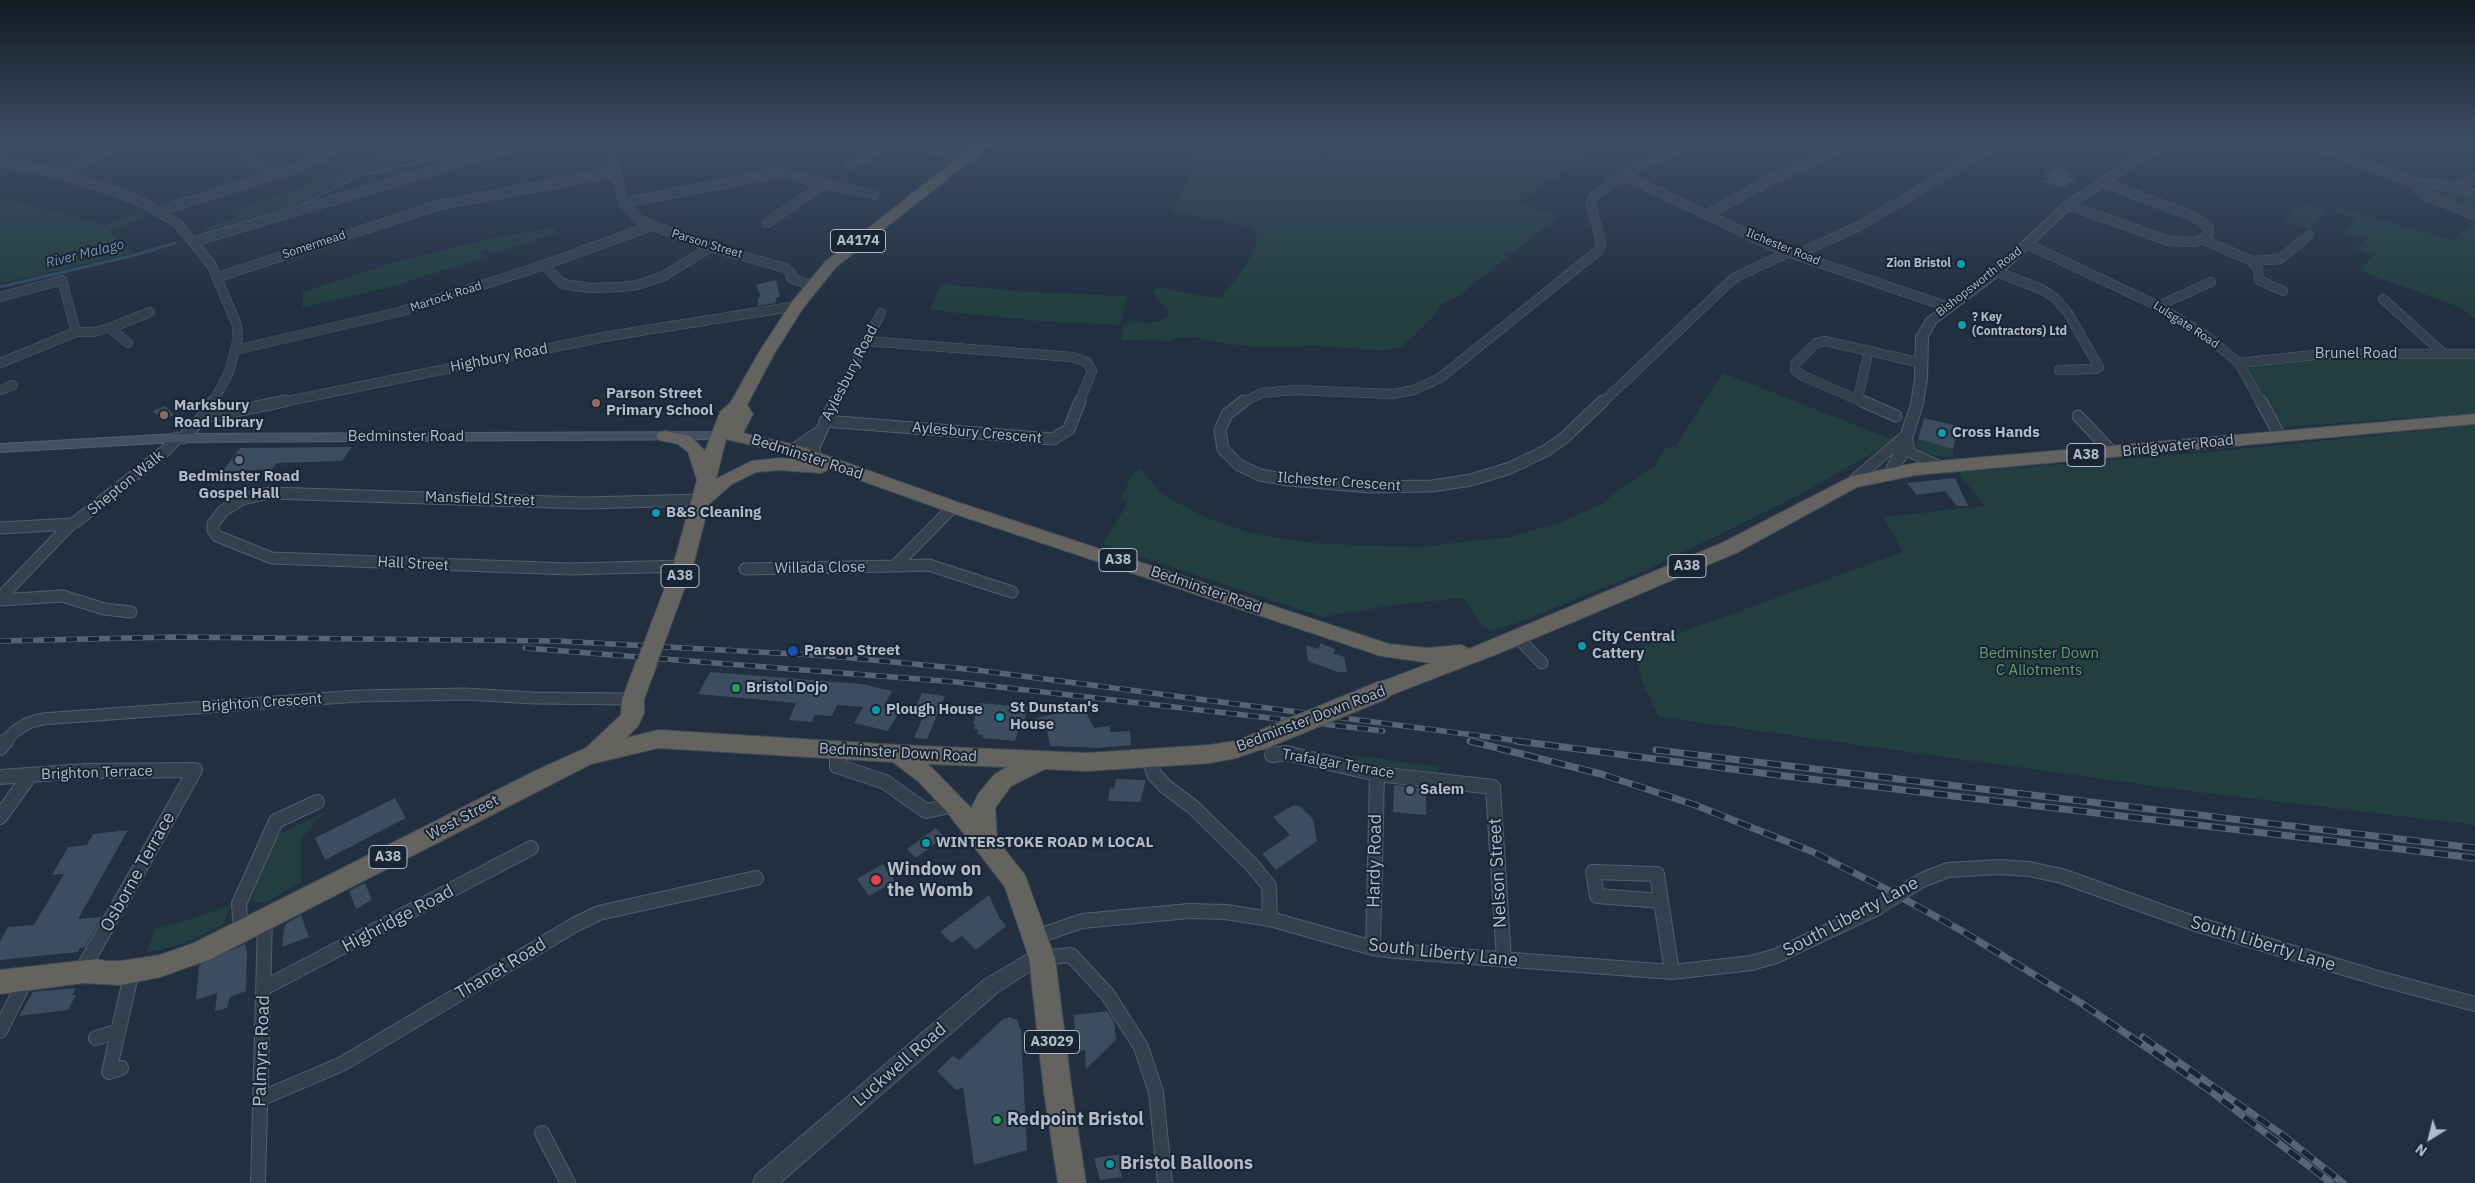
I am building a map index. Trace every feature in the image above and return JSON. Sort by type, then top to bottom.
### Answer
[{"type":"highway","name":"A4174","points":[[726,436],[744,414],[738,405],[766,354],[797,306],[817,280],[854,244],[914,196]]},
{"type":"highway","name":"Bridgwater Road","points":[[1852,482],[1891,473],[1942,467],[2475,419]]},
{"type":"highway","points":[[665,436],[684,440],[694,448],[699,455],[705,478]]},
{"type":"highway","name":"Bedminster Road","points":[[726,436],[792,450],[818,458],[954,507],[1388,651],[1427,656],[1495,647]]},
{"type":"highway","points":[[702,500],[705,478],[726,436]]},
{"type":"highway","points":[[768,464],[792,450]]},
{"type":"highway","name":"A38","points":[[668,738],[648,730],[638,722],[627,704],[647,662],[683,566],[702,500],[737,473],[768,464],[848,469]]},
{"type":"highway","name":"Bedminster Down Road","points":[[668,738],[1039,762],[1150,760],[1210,754],[1236,749],[1266,748],[1383,690],[1495,647],[1729,548],[1852,482]]},
{"type":"highway","name":"A38","points":[[1383,690],[1400,679],[1405,672],[1404,663],[1388,651]]},
{"type":"highway","name":"West Street","points":[[586,757],[620,731],[627,704]]},
{"type":"highway","name":"West Street","points":[[0,982],[83,973],[132,971],[176,962],[202,952],[237,932],[522,787],[586,757],[668,738]]},
{"type":"highway","name":"A3029","points":[[898,754],[927,776],[955,805],[1016,882],[1039,949],[1072,1183]]},
{"type":"highway","points":[[985,842],[982,820],[983,808],[987,800],[1003,780],[1039,762]]},
{"type":"highway","name":"West Street","points":[[83,973],[237,932]]},
{"type":"main road","name":"Bedminster Road","points":[[0,448],[180,438],[726,436]]},
{"type":"street","name":"Shepton Walk","points":[[0,599],[71,524],[84,517],[202,418],[228,375],[238,338],[237,325],[218,276],[178,224],[158,211],[124,196]]},
{"type":"street","points":[[158,211],[205,196]]},
{"type":"street","points":[[191,240],[342,196]]},
{"type":"street","name":"Somermead","points":[[218,276],[439,205],[486,196]]},
{"type":"street","points":[[621,196],[623,203],[658,196]]},
{"type":"street","points":[[767,223],[807,196]]},
{"type":"street","name":"Ilchester Crescent","points":[[1596,196],[1591,200],[1601,242],[1599,250],[1440,378],[1414,390],[1392,394],[1295,390],[1262,393],[1240,403],[1222,422],[1220,437],[1225,451],[1244,468],[1270,478],[1370,487],[1432,486],[1471,480],[1510,468],[1547,450],[1564,438],[1734,278],[1793,254]]},
{"type":"street","name":"Ilchester Road","points":[[1666,196],[1793,254],[1948,307]]},
{"type":"street","points":[[1706,215],[1741,196]]},
{"type":"street","points":[[1793,254],[1859,226],[1909,196]]},
{"type":"street","name":"Bishopsworth Road","points":[[1891,473],[1898,462],[1917,404],[1922,363],[1922,337],[1925,329],[1948,307],[1997,272],[2068,205],[2081,196]]},
{"type":"street","points":[[2139,196],[2194,217],[2208,228],[2209,234],[2204,240]]},
{"type":"street","points":[[2427,196],[2475,215]]},
{"type":"street","name":"Parson Street","points":[[623,203],[638,218],[651,226],[711,247],[784,268],[791,273],[791,278],[795,280],[817,280]]},
{"type":"street","points":[[2068,205],[2169,241],[2194,242],[2204,240],[2252,261],[2280,259],[2309,235]]},
{"type":"street","name":"Martock Road","points":[[235,350],[399,312],[544,265],[651,226]]},
{"type":"street","name":"Lulsgate Road","points":[[2028,244],[2158,306],[2205,335],[2238,363],[2280,436]]},
{"type":"street","points":[[544,265],[563,284],[590,288],[620,287],[637,285],[664,276],[711,247]]},
{"type":"street","points":[[2252,261],[2258,270],[2258,280],[2283,291]]},
{"type":"street","points":[[1997,272],[2041,289],[2054,297],[2068,313],[2099,367],[2096,369],[2059,370]]},
{"type":"street","points":[[0,296],[62,280],[76,332]]},
{"type":"street","points":[[795,280],[817,280]]},
{"type":"street","points":[[2158,306],[2210,282]]},
{"type":"street","points":[[2383,299],[2444,354]]},
{"type":"street","name":"Highbury Road","points":[[202,418],[609,336],[797,306]]},
{"type":"street","points":[[0,363],[76,332],[93,332],[110,328],[150,312]]},
{"type":"street","name":"Aylesbury Road","points":[[818,458],[814,454],[814,448],[819,432],[881,313]]},
{"type":"street","points":[[110,328],[128,343]]},
{"type":"street","name":"Aylesbury Crescent","points":[[825,421],[1053,439],[1064,434],[1069,429],[1092,371],[1086,362],[1072,357],[866,341]]},
{"type":"street","points":[[1896,416],[1800,374],[1795,368],[1796,362],[1816,343],[1825,341],[1922,363]]},
{"type":"street","name":"Brunel Road","points":[[2238,363],[2306,354],[2475,354]]},
{"type":"street","points":[[1858,398],[1866,358]]},
{"type":"street","points":[[0,390],[13,385]]},
{"type":"street","points":[[2078,416],[2112,452]]},
{"type":"street","name":"Aylesbury Road","points":[[792,450],[819,432]]},
{"type":"street","points":[[1905,436],[1909,452],[1918,458],[1942,467]]},
{"type":"street","name":"Bishopsworth Road","points":[[1852,482],[1905,436]]},
{"type":"street","name":"Mansfield Street","points":[[258,494],[294,493],[599,503],[702,500]]},
{"type":"street","name":"Hall Street","points":[[258,494],[242,499],[223,511],[212,524],[212,530],[228,542],[272,558],[570,570],[683,566]]},
{"type":"street","points":[[895,566],[954,507]]},
{"type":"street","name":"Shepton Walk","points":[[0,528],[71,524]]},
{"type":"street","name":"Willada Close","points":[[746,569],[929,565],[1012,592]]},
{"type":"street","points":[[0,599],[63,596],[104,609],[131,612]]},
{"type":"street","points":[[1517,637],[1542,663]]},
{"type":"street","name":"Brighton Crescent","points":[[0,748],[14,732],[28,723],[42,719],[358,696],[465,694],[627,704]]},
{"type":"street","name":"Trafalgar Terrace","points":[[1266,748],[1377,774],[1493,787]]},
{"type":"street","points":[[837,749],[837,766],[842,770],[885,782],[926,811],[955,805]]},
{"type":"street","points":[[1150,760],[1154,774],[1165,786],[1193,807],[1252,865],[1269,886],[1270,919]]},
{"type":"street","name":"Brighton Terrace","points":[[0,777],[85,771],[195,770]]},
{"type":"street","name":"Osborne Terrace","points":[[83,973],[195,770]]},
{"type":"street","name":"Hardy Road","points":[[1373,948],[1377,774]]},
{"type":"street","points":[[0,817],[30,775]]},
{"type":"street","name":"Nelson Street","points":[[1493,787],[1504,960]]},
{"type":"street","points":[[237,932],[239,904],[276,822],[316,802]]},
{"type":"street","name":"Highridge Road","points":[[264,988],[531,848]]},
{"type":"street","name":"South Liberty Lane","points":[[1039,949],[1082,921],[1189,911],[1226,912],[1270,919],[1373,948],[1672,972],[1750,963],[1776,956],[1875,909],[1922,880],[1948,870],[2000,867],[2029,869],[2062,876],[2193,922],[2381,979],[2475,1004]]},
{"type":"street","points":[[1661,901],[1597,896],[1594,872],[1657,874],[1672,972]]},
{"type":"street","name":"Thanet Road","points":[[260,1099],[342,1064],[576,924],[599,913],[756,878]]},
{"type":"street","name":"Palmyra Road","points":[[258,1183],[265,919]]},
{"type":"street","points":[[1039,949],[1071,955],[1108,995],[1141,1047],[1156,1092],[1165,1183]]},
{"type":"street","name":"Luckwell Road","points":[[764,1183],[991,986],[1039,949]]},
{"type":"street","points":[[122,1068],[109,1072],[132,971]]},
{"type":"street","points":[[0,1031],[26,979]]},
{"type":"street","points":[[96,1038],[118,1031]]},
{"type":"street","points":[[542,1133],[568,1183]]},
{"type":"green space","points":[[276,196],[312,196],[288,210],[253,217],[207,231],[202,229],[235,218],[230,211]]},
{"type":"green space","points":[[1179,196],[1529,196],[1519,203],[1558,217],[1458,296],[1440,305],[1432,319],[1401,347],[1382,351],[1311,345],[1257,347],[1220,343],[1193,337],[1178,337],[1169,341],[1121,340],[1123,326],[1130,320],[1147,323],[1159,321],[1169,315],[1165,307],[1156,299],[1153,290],[1161,288],[1221,298],[1237,278],[1257,246],[1256,231],[1249,226],[1171,211]]},
{"type":"green space","points":[[2433,196],[2475,196],[2475,214]]},
{"type":"green space","points":[[0,198],[106,225],[142,213],[147,217],[108,230],[133,253],[0,284]]},
{"type":"green space","points":[[2304,204],[2327,212],[2309,230],[2283,220]]},
{"type":"green space","points":[[2338,208],[2453,240],[2462,230],[2475,221],[2475,318],[2459,307],[2358,270],[2374,256],[2357,249],[2365,240],[2342,232],[2356,219],[2333,212]]},
{"type":"green space","points":[[553,228],[557,233],[491,254],[487,250],[480,252],[484,257],[397,285],[302,308],[303,292],[389,264],[502,236]]},
{"type":"green space","points":[[942,284],[1028,292],[1127,296],[1120,325],[1038,321],[929,310]]},
{"type":"green space","points":[[2475,357],[2475,413],[2286,427],[2279,426],[2246,367],[2292,358]]},
{"type":"green space","points":[[1723,373],[1886,437],[1894,437],[1886,446],[1791,499],[1649,569],[1515,624],[1491,631],[1481,625],[1463,598],[1395,605],[1322,617],[1102,544],[1128,503],[1121,498],[1133,473],[1141,468],[1160,493],[1204,517],[1248,532],[1308,543],[1417,547],[1509,537],[1562,522],[1599,505],[1656,464],[1666,448],[1676,446]]},
{"type":"green space","name":"Bedminster Down C Allotments","points":[[2475,425],[2475,825],[2181,790],[1659,717],[1643,684],[1635,649],[1903,552],[1883,517],[1984,506],[1959,472],[2199,453]]},
{"type":"green space","points":[[1918,439],[1953,449],[1953,458],[1923,454],[1916,446]]},
{"type":"green space","points":[[1343,754],[1439,767],[1438,773],[1356,762]]},
{"type":"green space","points":[[325,812],[301,839],[301,882],[264,903],[254,903],[252,897],[277,835]]},
{"type":"green space","points":[[231,905],[223,925],[176,946],[146,953],[156,928],[178,923]]},
{"type":"building","points":[[776,280],[780,297],[777,297],[775,303],[758,306],[758,298],[761,297],[756,285]]},
{"type":"building","points":[[165,406],[174,415],[162,420],[153,411]]},
{"type":"building","name":"Cross Hands","points":[[1924,418],[1958,426],[1953,449],[1918,439]]},
{"type":"building","points":[[352,447],[342,461],[277,463],[272,469],[222,472],[240,448]]},
{"type":"building","points":[[1955,478],[1968,506],[1957,506],[1945,491],[1917,495],[1907,483]]},
{"type":"building","points":[[1321,643],[1335,649],[1333,653],[1344,657],[1347,672],[1337,672],[1308,661],[1306,645],[1318,649]]},
{"type":"building","points":[[710,672],[862,684],[892,691],[883,708],[900,711],[888,731],[854,723],[863,707],[837,705],[832,716],[815,715],[812,722],[789,720],[796,703],[698,694]]},
{"type":"building","points":[[922,693],[945,696],[927,739],[914,738],[927,708],[916,707]]},
{"type":"building","points":[[979,703],[1028,707],[1024,721],[1083,707],[1094,728],[1110,726],[1110,732],[1130,731],[1131,745],[1099,748],[1050,746],[1046,725],[1023,730],[1022,728],[1018,731],[1015,741],[982,738],[983,735],[977,734],[978,730],[974,729],[975,724],[973,724]]},
{"type":"building","points":[[1116,779],[1146,780],[1140,802],[1108,801],[1110,788],[1114,789]]},
{"type":"building","name":"Salem","points":[[1394,785],[1426,789],[1426,815],[1393,812]]},
{"type":"building","points":[[395,798],[406,818],[325,860],[315,838]]},
{"type":"building","points":[[1294,805],[1301,807],[1313,819],[1317,841],[1276,870],[1262,854],[1290,835],[1273,817]]},
{"type":"building","name":"WINTERSTOKE ROAD M LOCAL","points":[[936,828],[944,837],[916,858],[907,849]]},
{"type":"building","points":[[128,830],[78,919],[102,917],[85,947],[80,948],[78,952],[0,960],[0,941],[8,927],[34,925],[64,874],[52,875],[68,847],[87,845],[93,834]]},
{"type":"building","name":"Window on the Womb","points":[[883,864],[895,881],[869,896],[857,879]]},
{"type":"building","points":[[365,883],[372,900],[356,909],[349,891]]},
{"type":"building","points":[[989,895],[999,917],[1006,926],[976,950],[962,936],[952,943],[940,932]]},
{"type":"building","points":[[301,915],[309,937],[282,947],[284,927],[287,923]]},
{"type":"building","points":[[245,944],[247,953],[246,991],[230,997],[227,1008],[215,1011],[217,993],[196,1000],[199,965]]},
{"type":"building","points":[[76,988],[72,995],[76,995],[68,1010],[19,1016],[33,992]]},
{"type":"building","points":[[1107,1011],[1114,1021],[1116,1040],[1086,1069],[1085,1050],[1076,1052],[1074,1015]]},
{"type":"building","name":"Redpoint Bristol","points":[[1010,1017],[1017,1020],[1021,1031],[1027,1150],[974,1165],[963,1087],[956,1090],[937,1071],[953,1056],[959,1060],[1003,1019]]},
{"type":"building","name":"Bristol Balloons","points":[[1124,1154],[1125,1169],[1121,1170],[1122,1177],[1100,1180],[1094,1158]]},
{"type":"waterway","name":"River Malago","points":[[293,209],[318,196]]},
{"type":"waterway","name":"River Malago","points":[[204,234],[266,216]]},
{"type":"waterway","name":"River Malago","points":[[0,287],[131,256],[175,243]]},
{"type":"railway","points":[[0,641],[173,637],[558,641],[831,656],[976,670],[1527,742]]},
{"type":"railway","points":[[525,648],[956,682],[1383,731]]},
{"type":"railway","points":[[1475,742],[1470,741],[1601,774],[1695,805],[1813,852],[1886,889],[1962,931],[2081,1003],[2209,1090],[2331,1183]]},
{"type":"railway","points":[[1517,741],[1785,776],[2475,858]]},
{"type":"railway","points":[[1656,750],[2475,848]]},
{"type":"railway","points":[[2143,1037],[2280,1133],[2343,1183]]},
{"type":"place","name":"Zion Bristol","points":[[1961,264]]},
{"type":"place","name":"? Key (Contractors) Ltd","points":[[1962,325]]},
{"type":"place","name":"Parson Street Primary School","points":[[596,403]]},
{"type":"place","name":"Marksbury Road Library","points":[[164,415]]},
{"type":"place","name":"Cross Hands","points":[[1942,433]]},
{"type":"place","name":"Bedminster Road Gospel Hall","points":[[239,460]]},
{"type":"place","name":"B&S Cleaning","points":[[656,513]]},
{"type":"place","name":"City Central Cattery","points":[[1582,646]]},
{"type":"place","name":"Parson Street","points":[[793,651]]},
{"type":"place","name":"Bristol Dojo","points":[[736,688]]},
{"type":"place","name":"Plough House","points":[[876,710]]},
{"type":"place","name":"St Dunstan's House","points":[[1000,717]]},
{"type":"place","name":"Salem","points":[[1410,790]]},
{"type":"place","name":"WINTERSTOKE ROAD M LOCAL","points":[[926,843]]},
{"type":"place","name":"Window on the Womb","points":[[876,880]]},
{"type":"place","name":"Redpoint Bristol","points":[[997,1120]]},
{"type":"place","name":"Bristol Balloons","points":[[1110,1164]]}]
